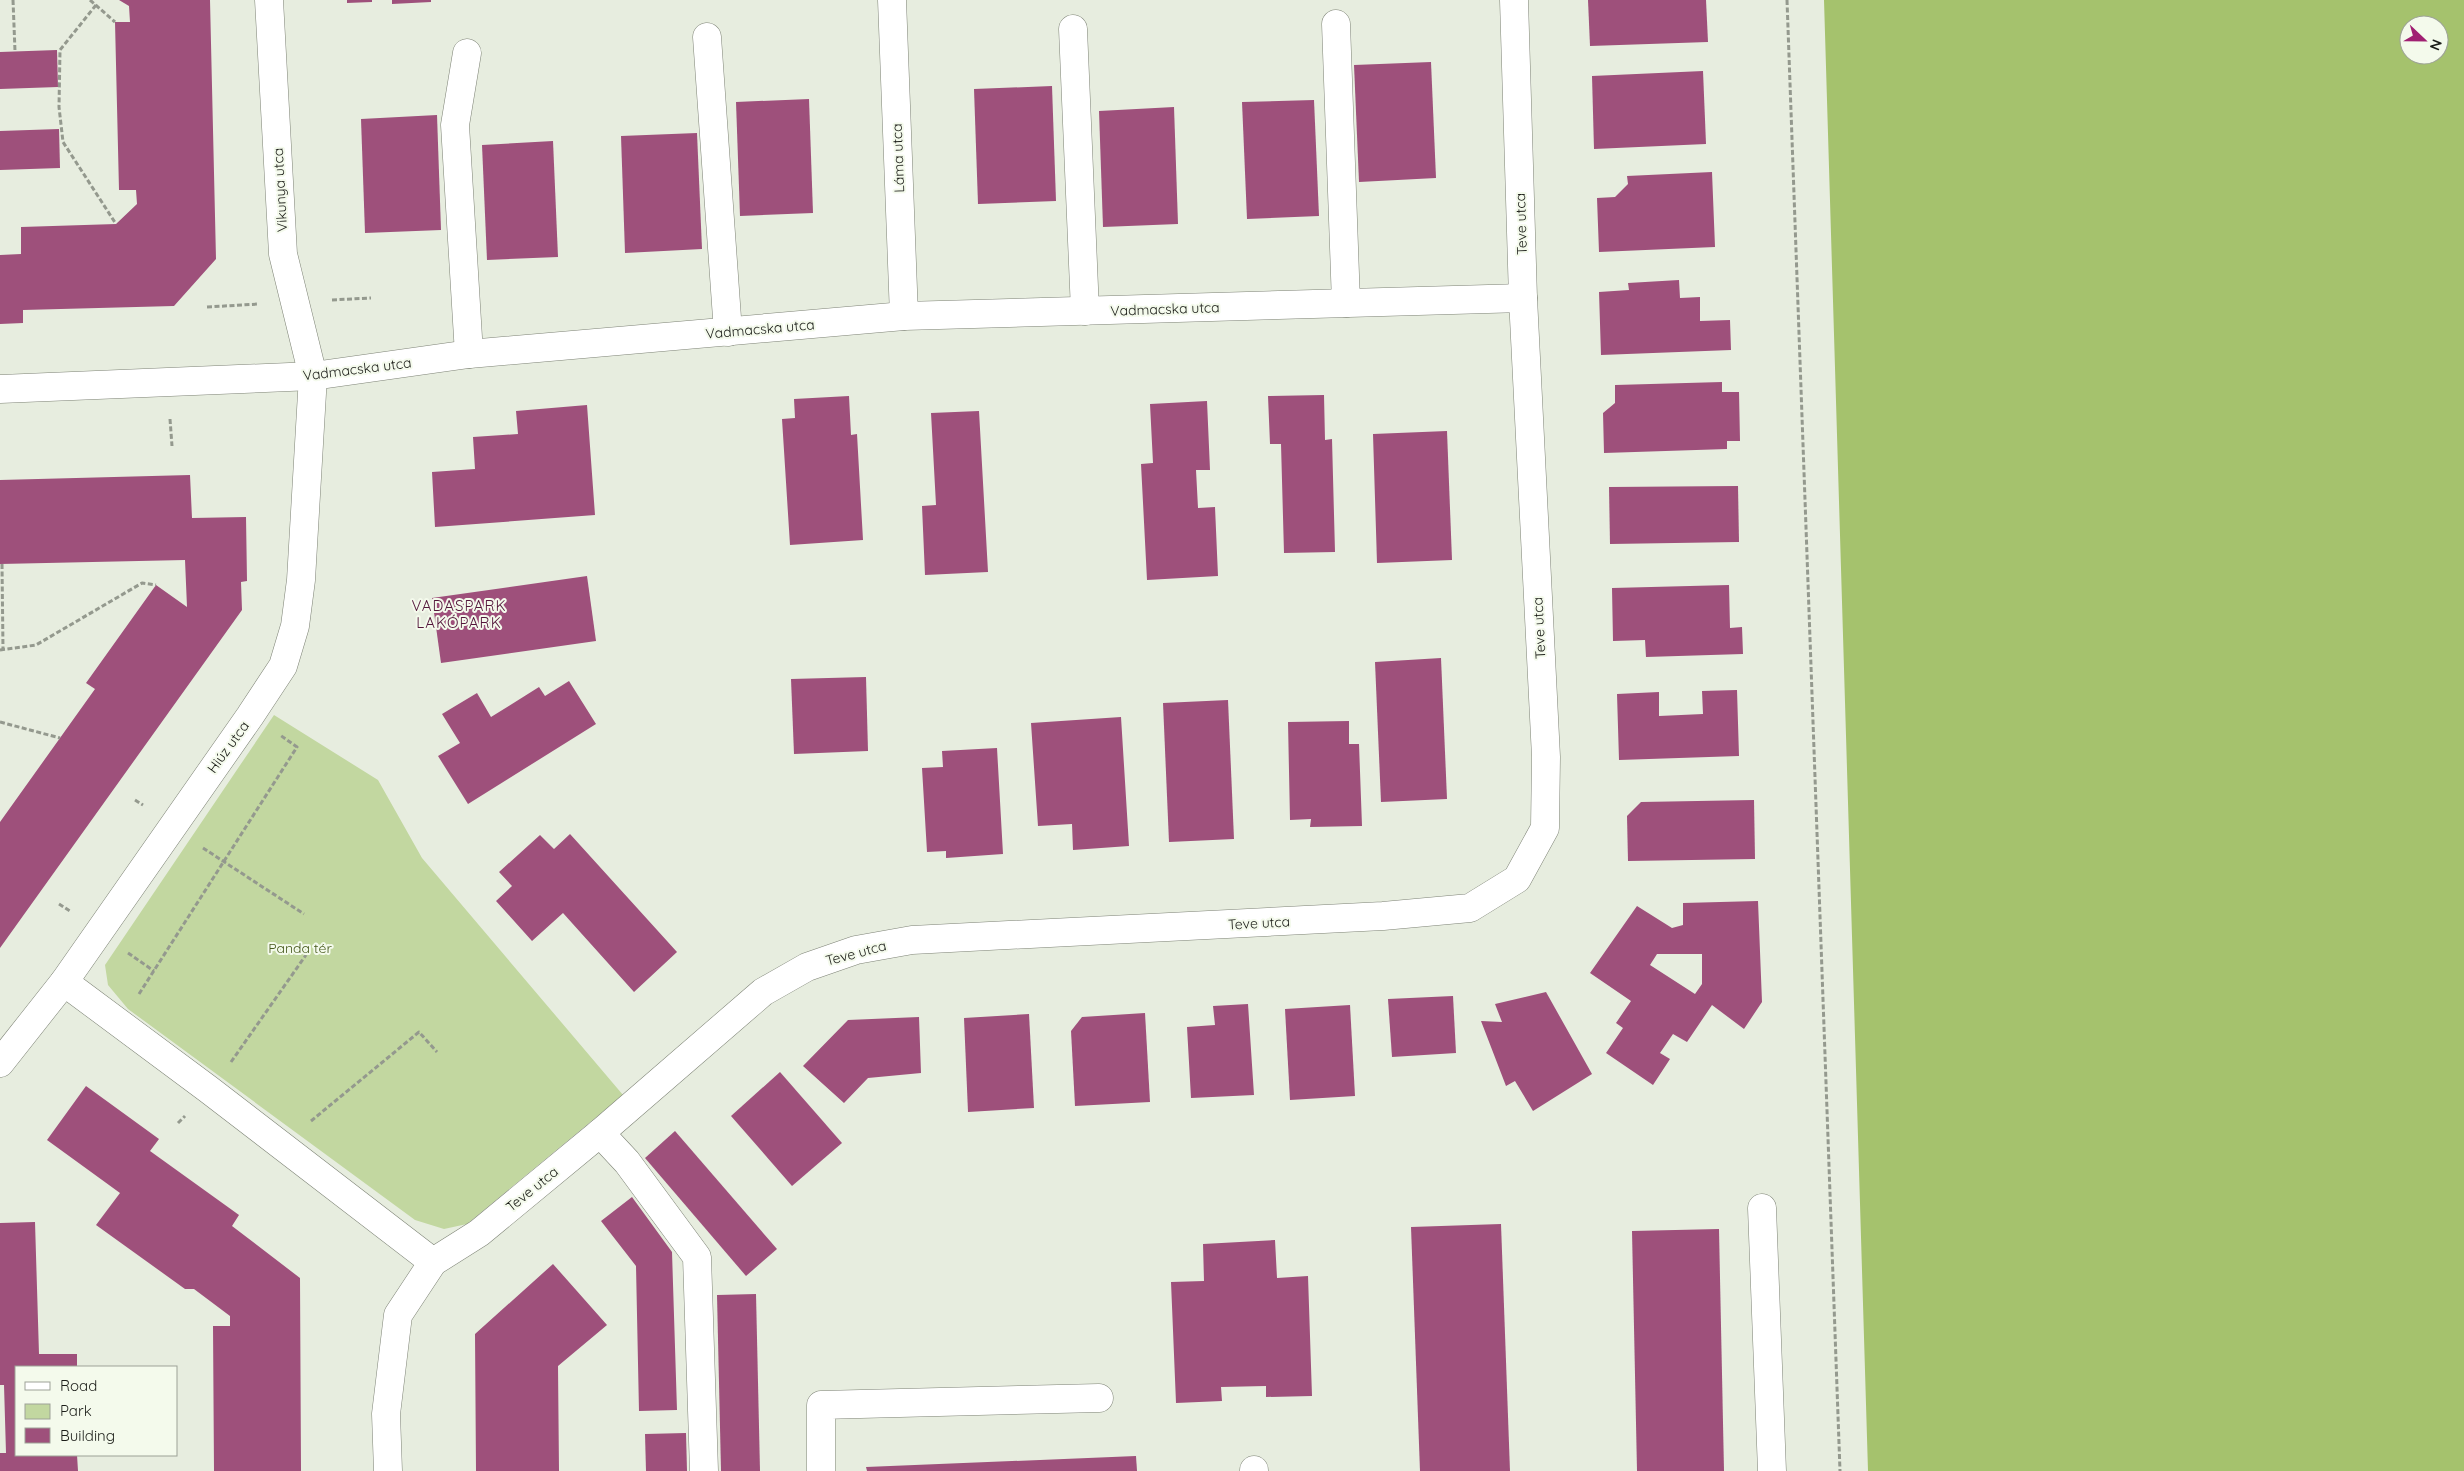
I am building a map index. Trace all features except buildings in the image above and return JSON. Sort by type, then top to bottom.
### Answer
[{"type":"street","name":"Vikunya utca","points":[[269,0],[283,254],[313,376]]},
{"type":"street","name":"Láma utca","points":[[892,0],[904,316]]},
{"type":"street","name":"Teve utca","points":[[388,1471],[386,1414],[398,1315],[433,1262],[479,1232],[600,1133],[763,992],[807,967],[856,950],[912,940],[1383,916],[1470,908],[1517,878],[1545,828],[1546,757],[1523,298],[1514,0]]},
{"type":"street","points":[[1336,24],[1346,303]]},
{"type":"street","points":[[1073,29],[1085,311]]},
{"type":"street","points":[[707,37],[728,332]]},
{"type":"street","points":[[467,53],[455,125],[469,354]]},
{"type":"street","name":"Vadmacska utca","points":[[0,388],[313,376],[469,354],[904,316],[1523,298]]},
{"type":"street","name":"Hiúz utca","points":[[0,1063],[64,982],[283,666],[295,626],[301,580],[313,376]]},
{"type":"street","points":[[64,982],[208,1089],[433,1262]]},
{"type":"street","points":[[600,1133],[628,1162],[697,1257],[704,1471]]},
{"type":"street","points":[[1762,1208],[1772,1471]]},
{"type":"street","points":[[821,1471],[821,1405],[1099,1398]]},
{"type":"path","points":[[13,0],[15,51]]},
{"type":"path","points":[[90,0],[115,22]]},
{"type":"path","points":[[1788,0],[1840,1471]]},
{"type":"path","points":[[96,6],[60,50],[59,107],[63,142],[116,224]]},
{"type":"path","points":[[2,564],[2,650],[36,646],[142,583],[156,585]]},
{"type":"path","points":[[136,998],[297,747],[250,716]]},
{"type":"path","points":[[0,722],[60,738]]},
{"type":"path","points":[[135,800],[171,827],[304,914]]},
{"type":"path","points":[[178,1124],[230,1063],[306,955]]},
{"type":"path","points":[[309,1124],[419,1032],[436,1052]]},
{"type":"path","points":[[223,1058],[238,1069]]},
{"type":"green space","points":[[1824,0],[2464,0],[2464,1471],[1868,1471]]},
{"type":"green space","name":"Panda tér","points":[[274,715],[378,780],[422,858],[623,1095],[467,1224],[444,1229],[415,1220],[128,1009],[108,985],[105,965]]},
{"type":"district","name":"VADASPARK LAKÓPARK","points":[[459,614]]}]
